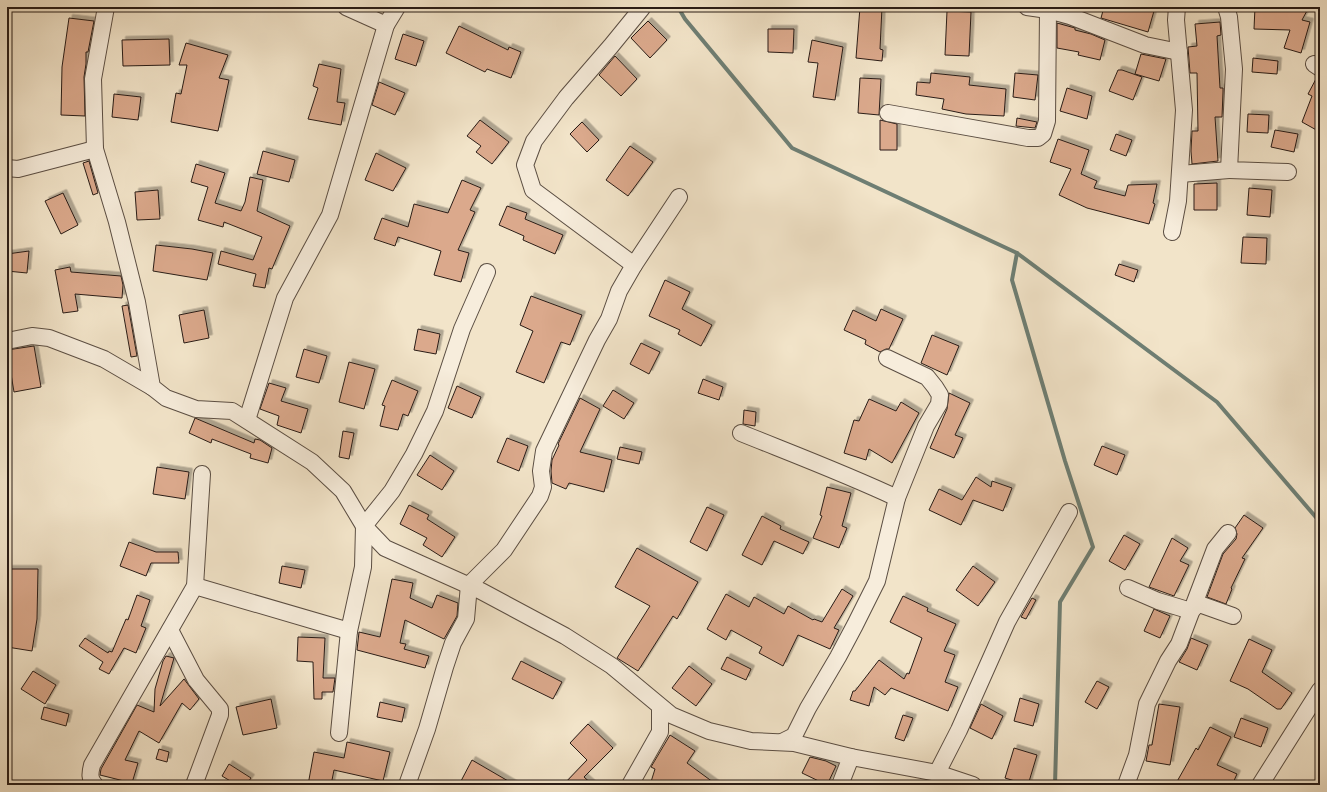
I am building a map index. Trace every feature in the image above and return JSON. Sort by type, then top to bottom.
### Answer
[{"type":"street","points":[[106,7],[93,79],[95,149],[117,222],[137,302],[152,387]]},
{"type":"street","points":[[346,7],[386,25]]},
{"type":"street","points":[[247,420],[285,298],[330,215],[386,25],[397,7]]},
{"type":"street","points":[[1027,7],[1048,10],[1070,16],[1145,45],[1179,52]]},
{"type":"street","points":[[1172,232],[1178,201],[1184,110],[1176,20],[1177,7]]},
{"type":"street","points":[[1226,7],[1229,17],[1234,69],[1229,170]]},
{"type":"street","points":[[634,265],[533,190],[525,165],[534,141],[566,98],[642,8]]},
{"type":"street","points":[[888,113],[1028,138],[1038,138],[1043,134],[1047,121],[1048,10]]},
{"type":"street","points":[[7,168],[18,169],[95,149]]},
{"type":"street","points":[[1180,174],[1229,170],[1288,172]]},
{"type":"street","points":[[407,785],[427,729],[436,695],[453,643],[466,619],[469,585],[504,550],[540,496],[543,487],[541,471],[544,451],[597,340],[609,319],[619,291],[634,265],[679,197]]},
{"type":"street","points":[[339,733],[349,631],[363,567],[364,526],[392,491],[414,454],[435,411],[462,328],[487,272]]},
{"type":"street","points":[[7,341],[32,336],[49,338],[104,359],[152,387],[166,398],[196,409],[232,411],[312,462],[344,491],[364,526],[385,548],[469,585],[576,644],[612,666],[671,715],[709,731],[751,741],[794,743],[851,757],[937,773],[973,785]]},
{"type":"street","points":[[782,742],[794,736],[808,708],[848,638],[876,581],[897,498],[926,426],[939,404],[940,395],[928,377],[887,358]]},
{"type":"street","points":[[741,433],[862,482],[897,498]]},
{"type":"street","points":[[95,785],[92,782],[90,774],[92,765],[196,586],[202,474]]},
{"type":"street","points":[[937,773],[959,730],[1007,622],[1069,512]]},
{"type":"street","points":[[1126,785],[1137,755],[1147,704],[1168,661],[1179,644],[1215,549],[1228,533]]},
{"type":"street","points":[[196,586],[349,631]]},
{"type":"street","points":[[1128,588],[1158,601],[1191,611]]},
{"type":"street","points":[[1191,611],[1198,604],[1233,616]]},
{"type":"street","points":[[170,630],[196,680],[220,709],[220,715],[194,785]]},
{"type":"street","points":[[1260,785],[1320,690]]},
{"type":"street","points":[[630,785],[660,732],[660,707]]},
{"type":"street","points":[[840,785],[851,757]]},
{"type":"building","points":[[860,7],[882,7],[880,49],[883,50],[882,61],[856,58]]},
{"type":"building","points":[[1104,7],[1142,7],[1154,11],[1148,32],[1101,18]]},
{"type":"building","points":[[1255,7],[1309,7],[1302,20],[1310,22],[1301,53],[1284,48],[1290,30],[1254,29]]},
{"type":"building","points":[[947,11],[971,12],[969,56],[945,55]]},
{"type":"building","points":[[69,18],[94,21],[88,52],[86,52],[84,77],[85,116],[61,115],[62,67]]},
{"type":"building","points":[[648,21],[667,40],[650,58],[631,38]]},
{"type":"building","points":[[1220,22],[1221,35],[1217,36],[1220,88],[1223,88],[1223,92],[1222,117],[1215,117],[1218,161],[1192,164],[1192,131],[1198,131],[1197,73],[1190,73],[1188,47],[1197,46],[1195,24]]},
{"type":"building","points":[[1057,23],[1075,28],[1075,30],[1091,34],[1105,40],[1100,60],[1078,55],[1079,52],[1057,48]]},
{"type":"building","points":[[459,26],[508,50],[509,47],[521,52],[511,78],[487,69],[485,72],[446,53]]},
{"type":"building","points":[[768,29],[794,29],[793,53],[768,52]]},
{"type":"building","points":[[403,34],[424,41],[416,66],[395,59]]},
{"type":"building","points":[[169,39],[170,65],[123,66],[122,40]]},
{"type":"building","points":[[812,40],[843,47],[835,100],[813,97],[818,63],[808,62]]},
{"type":"building","points":[[186,43],[228,55],[219,78],[229,80],[218,131],[171,122],[176,93],[181,94],[187,65],[179,65]]},
{"type":"building","points":[[1141,54],[1166,59],[1159,81],[1135,74]]},
{"type":"building","points":[[615,56],[637,79],[621,96],[599,75]]},
{"type":"building","points":[[1253,58],[1278,61],[1277,74],[1252,72]]},
{"type":"building","points":[[319,64],[341,69],[337,102],[345,103],[341,125],[308,119],[318,88],[313,86]]},
{"type":"building","points":[[1118,70],[1142,77],[1133,100],[1109,91]]},
{"type":"building","points":[[931,73],[970,77],[969,85],[1006,89],[1004,116],[966,114],[942,109],[944,99],[916,95],[917,82],[930,83]]},
{"type":"building","points":[[1015,73],[1038,75],[1035,100],[1013,97]]},
{"type":"building","points":[[1317,77],[1320,77],[1320,132],[1302,122],[1312,96],[1308,94]]},
{"type":"building","points":[[860,78],[881,79],[879,115],[858,113]]},
{"type":"building","points":[[379,82],[405,93],[395,115],[372,105]]},
{"type":"building","points":[[1067,88],[1092,96],[1087,119],[1060,111]]},
{"type":"building","points":[[114,94],[141,97],[138,120],[112,117]]},
{"type":"building","points":[[1248,114],[1269,115],[1268,133],[1247,132]]},
{"type":"building","points":[[1017,118],[1037,122],[1035,128],[1016,126]]},
{"type":"building","points":[[480,120],[509,142],[492,164],[476,152],[481,146],[467,136]]},
{"type":"building","points":[[880,120],[897,124],[897,150],[880,150]]},
{"type":"building","points":[[582,122],[599,140],[587,152],[570,134]]},
{"type":"building","points":[[1275,130],[1298,134],[1294,152],[1271,147]]},
{"type":"building","points":[[1116,134],[1132,140],[1126,156],[1110,150]]},
{"type":"building","points":[[1058,139],[1089,150],[1081,174],[1097,181],[1094,188],[1125,196],[1128,185],[1157,184],[1153,203],[1155,204],[1149,224],[1087,208],[1059,195],[1071,169],[1050,162]]},
{"type":"building","points":[[630,146],[653,162],[628,196],[606,180]]},
{"type":"building","points":[[263,151],[295,160],[289,182],[257,174]]},
{"type":"building","points":[[376,153],[406,168],[393,191],[365,180]]},
{"type":"building","points":[[89,161],[98,193],[93,195],[83,163]]},
{"type":"building","points":[[196,164],[225,173],[215,203],[241,211],[245,202],[250,177],[263,180],[257,211],[290,226],[272,269],[269,268],[265,288],[253,286],[256,274],[218,264],[221,251],[253,260],[262,237],[224,222],[223,227],[198,220],[208,187],[191,182]]},
{"type":"building","points":[[462,180],[481,188],[470,210],[475,212],[458,250],[469,253],[461,282],[434,275],[441,251],[398,237],[395,246],[374,239],[382,218],[408,227],[414,204],[448,213]]},
{"type":"building","points":[[1217,183],[1217,210],[1194,210],[1194,184]]},
{"type":"building","points":[[1249,188],[1272,190],[1270,217],[1247,215]]},
{"type":"building","points":[[158,190],[160,219],[137,220],[135,192]]},
{"type":"building","points":[[63,193],[78,225],[61,234],[45,201]]},
{"type":"building","points":[[507,206],[527,213],[525,219],[563,235],[555,254],[523,240],[524,236],[499,225]]},
{"type":"building","points":[[1243,237],[1267,238],[1266,264],[1241,263]]},
{"type":"building","points":[[156,245],[213,253],[207,280],[153,271]]},
{"type":"building","points":[[29,251],[27,273],[7,271],[7,254]]},
{"type":"building","points":[[1119,264],[1138,270],[1134,282],[1115,275]]},
{"type":"building","points":[[70,267],[71,272],[121,276],[123,285],[122,298],[75,294],[78,311],[63,313],[55,270]]},
{"type":"building","points":[[665,280],[690,292],[682,309],[712,325],[701,346],[678,334],[680,330],[649,316]]},
{"type":"building","points":[[531,296],[582,315],[570,345],[561,342],[544,383],[516,372],[533,331],[520,325]]},
{"type":"building","points":[[128,305],[137,356],[131,357],[122,306]]},
{"type":"building","points":[[881,309],[903,319],[889,349],[880,352],[865,344],[866,340],[844,330],[853,310],[876,321]]},
{"type":"building","points":[[204,310],[209,338],[184,343],[179,315]]},
{"type":"building","points":[[418,329],[440,334],[436,354],[414,350]]},
{"type":"building","points":[[932,335],[959,346],[947,375],[921,363]]},
{"type":"building","points":[[641,343],[660,352],[649,374],[630,364]]},
{"type":"building","points":[[34,346],[41,387],[14,392],[7,350]]},
{"type":"building","points":[[304,349],[327,356],[319,383],[296,377]]},
{"type":"building","points":[[349,362],[375,369],[364,409],[339,402]]},
{"type":"building","points":[[703,379],[723,387],[719,400],[698,393]]},
{"type":"building","points":[[392,380],[418,391],[408,416],[403,414],[398,430],[380,426],[385,406],[382,405]]},
{"type":"building","points":[[269,383],[286,388],[281,401],[308,409],[301,433],[277,425],[279,416],[260,409]]},
{"type":"building","points":[[457,386],[481,397],[472,418],[448,408]]},
{"type":"building","points":[[613,390],[634,403],[624,419],[603,406]]},
{"type":"building","points":[[949,393],[970,403],[955,435],[963,438],[954,458],[930,448],[947,409]]},
{"type":"building","points":[[580,398],[600,409],[580,452],[612,460],[604,492],[569,483],[566,489],[552,483],[552,460]]},
{"type":"building","points":[[869,399],[896,411],[901,402],[919,413],[892,463],[869,449],[866,460],[844,453],[854,420],[859,421]]},
{"type":"building","points":[[744,410],[756,412],[755,426],[743,424]]},
{"type":"building","points":[[195,418],[254,443],[255,439],[260,440],[272,448],[268,463],[250,458],[251,454],[212,439],[211,443],[189,433]]},
{"type":"building","points":[[343,431],[354,433],[349,459],[339,457]]},
{"type":"building","points":[[507,438],[528,446],[519,471],[497,462]]},
{"type":"building","points":[[1102,446],[1125,455],[1117,475],[1094,465]]},
{"type":"building","points":[[620,447],[642,452],[639,464],[617,459]]},
{"type":"building","points":[[430,455],[454,471],[442,490],[417,475]]},
{"type":"building","points":[[157,467],[189,472],[185,499],[153,494]]},
{"type":"building","points":[[976,477],[991,487],[992,481],[1012,488],[1003,511],[973,500],[961,525],[929,510],[939,489],[962,500]]},
{"type":"building","points":[[827,487],[851,493],[842,526],[847,528],[839,548],[813,538],[822,516],[820,515]]},
{"type":"building","points":[[409,505],[429,515],[427,519],[455,537],[442,557],[423,545],[427,538],[400,524]]},
{"type":"building","points":[[707,507],[724,515],[707,551],[690,542]]},
{"type":"building","points":[[1244,515],[1263,528],[1242,558],[1245,559],[1231,588],[1232,589],[1226,604],[1207,597],[1223,554],[1236,539],[1237,534],[1235,528]]},
{"type":"building","points":[[762,516],[781,526],[780,529],[809,542],[803,554],[774,541],[762,565],[742,555]]},
{"type":"building","points":[[1124,535],[1140,544],[1125,570],[1109,561]]},
{"type":"building","points":[[1172,538],[1188,548],[1180,561],[1189,565],[1174,596],[1149,587]]},
{"type":"building","points":[[129,542],[156,552],[178,552],[179,563],[151,563],[146,576],[120,566]]},
{"type":"building","points":[[637,548],[698,582],[677,619],[673,616],[638,671],[617,658],[650,606],[615,587]]},
{"type":"building","points":[[282,566],[305,570],[301,588],[279,583]]},
{"type":"building","points":[[973,566],[995,582],[978,606],[956,590]]},
{"type":"building","points":[[9,569],[38,569],[37,619],[32,651],[7,647],[10,618],[8,618]]},
{"type":"building","points":[[392,579],[413,583],[410,598],[432,608],[437,595],[458,603],[457,616],[444,639],[405,620],[400,643],[406,644],[404,649],[429,656],[425,668],[357,650],[359,632],[380,637]]},
{"type":"building","points":[[842,589],[853,596],[834,628],[839,630],[830,649],[798,635],[783,666],[759,653],[762,647],[731,630],[726,640],[707,629],[726,594],[749,607],[754,597],[784,614],[788,606],[813,620],[822,622]]},
{"type":"building","points":[[137,595],[150,600],[141,626],[146,628],[136,653],[124,648],[109,674],[99,669],[103,662],[79,646],[85,638],[108,653],[109,651],[112,652],[126,619],[128,620]]},
{"type":"building","points":[[903,596],[928,608],[927,611],[956,624],[944,651],[955,655],[945,682],[958,687],[948,711],[891,688],[885,695],[874,687],[869,706],[850,700],[853,691],[855,691],[879,660],[904,679],[907,673],[909,674],[922,638],[890,622]]},
{"type":"building","points":[[1032,598],[1036,600],[1026,619],[1021,617]]},
{"type":"building","points":[[1154,609],[1170,616],[1160,638],[1144,631]]},
{"type":"building","points":[[298,637],[325,638],[323,678],[335,678],[333,692],[322,692],[322,699],[314,699],[313,662],[297,661]]},
{"type":"building","points":[[1191,638],[1208,645],[1197,670],[1179,662],[1187,649]]},
{"type":"building","points":[[1249,639],[1272,650],[1262,672],[1292,693],[1281,709],[1277,709],[1248,689],[1230,681]]},
{"type":"building","points":[[166,656],[174,658],[160,706],[184,679],[199,699],[190,710],[182,703],[159,743],[139,731],[125,760],[138,763],[132,783],[100,775],[101,769],[137,705],[154,712],[155,689],[163,661]]},
{"type":"building","points":[[727,657],[751,669],[746,680],[721,669]]},
{"type":"building","points":[[521,661],[562,682],[553,699],[512,679]]},
{"type":"building","points":[[689,666],[712,684],[696,706],[672,688]]},
{"type":"building","points":[[33,671],[56,685],[45,704],[21,689]]},
{"type":"building","points":[[1097,681],[1109,687],[1097,709],[1085,702]]},
{"type":"building","points":[[1020,698],[1039,704],[1033,726],[1014,721]]},
{"type":"building","points":[[271,699],[277,728],[243,735],[236,707]]},
{"type":"building","points":[[380,702],[405,708],[402,722],[377,717]]},
{"type":"building","points":[[981,704],[1003,716],[992,739],[970,728]]},
{"type":"building","points":[[1159,704],[1180,707],[1170,765],[1146,761],[1149,745],[1152,745]]},
{"type":"building","points":[[44,707],[69,714],[66,726],[41,719]]},
{"type":"building","points":[[903,715],[913,718],[904,741],[895,738]]},
{"type":"building","points":[[1241,718],[1268,728],[1261,747],[1234,737]]},
{"type":"building","points":[[588,724],[613,748],[584,777],[593,785],[563,785],[587,760],[570,743]]},
{"type":"building","points":[[1210,727],[1231,737],[1217,765],[1237,774],[1232,785],[1175,785],[1196,748],[1198,750]]},
{"type":"building","points":[[670,735],[695,751],[687,763],[717,785],[650,785],[655,769],[651,767]]},
{"type":"building","points":[[347,742],[390,752],[383,781],[334,770],[331,785],[308,785],[314,752],[344,758]]},
{"type":"building","points":[[1014,748],[1037,755],[1028,785],[1005,778]]},
{"type":"building","points":[[159,749],[169,752],[167,762],[156,759]]},
{"type":"building","points":[[810,757],[826,761],[836,766],[827,785],[802,773]]},
{"type":"building","points":[[472,760],[515,785],[468,785],[461,781]]},
{"type":"building","points":[[229,764],[251,778],[246,785],[237,785],[222,776]]},
{"type":"waterway","points":[[678,7],[685,19],[792,148],[1017,253],[1217,402],[1320,522]]},
{"type":"waterway","points":[[1017,253],[1012,280],[1065,461],[1093,547],[1060,602],[1055,785]]}]
